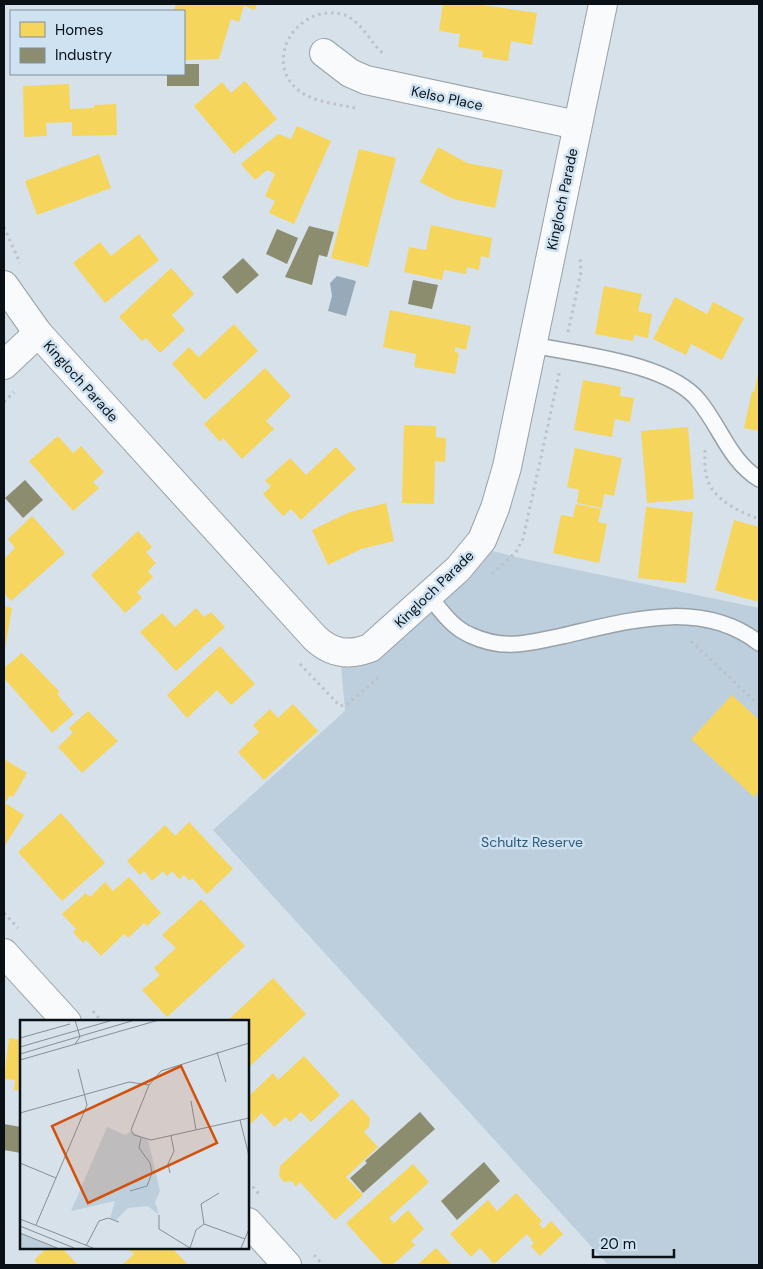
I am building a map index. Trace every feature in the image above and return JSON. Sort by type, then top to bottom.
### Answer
[{"type":"street","name":"Kingloch Parade","points":[[13,276],[38,333],[213,528],[322,645],[340,653],[352,653],[370,648],[429,596],[470,555],[482,540],[490,524],[505,475],[603,4]]},
{"type":"street","name":"Kelso Place","points":[[324,53],[350,73],[366,80],[577,126]]},
{"type":"street","points":[[4,366],[38,333]]},
{"type":"street","points":[[4,952],[64,1020]]},
{"type":"street","points":[[249,1223],[287,1265]]},
{"type":"lane","points":[[532,345],[639,367],[666,375],[690,391],[700,402],[736,459],[747,471],[759,479]]},
{"type":"lane","points":[[429,596],[446,616],[468,635],[510,646],[649,616],[712,620],[731,626],[759,644]]},
{"type":"path","points":[[4,227],[13,276]]},
{"type":"path","points":[[488,578],[521,547],[561,366]]},
{"type":"path","points":[[705,443],[705,472],[711,487],[734,508],[759,520]]},
{"type":"path","points":[[666,616],[759,705]]},
{"type":"path","points":[[295,659],[340,706],[348,704],[383,672]]},
{"type":"green space","name":"Schultz Reserve","points":[[477,547],[520,558],[759,608],[759,1265],[608,1265],[213,830],[345,711],[340,653],[352,653]]},
{"type":"shaded area","points":[[337,276],[356,281],[346,316],[328,311],[332,296],[330,283]]},
{"type":"building: Homes","points":[[176,4],[257,4],[255,10],[244,6],[239,22],[231,19],[219,59],[185,60],[185,10],[174,10]]},
{"type":"building: Homes","points":[[443,4],[476,4],[537,13],[532,45],[511,41],[508,61],[482,57],[483,51],[458,47],[460,34],[439,31]]},
{"type":"building: Homes","points":[[245,81],[277,119],[234,154],[194,106],[222,82],[231,93]]},
{"type":"building: Homes","points":[[69,84],[70,109],[94,108],[94,105],[116,104],[117,135],[72,136],[72,122],[46,123],[47,136],[24,137],[23,86]]},
{"type":"building: Homes","points":[[297,126],[331,141],[294,224],[269,213],[275,201],[265,196],[275,174],[267,170],[255,180],[241,164],[278,134],[291,139]]},
{"type":"building: Homes","points":[[438,147],[467,163],[503,170],[495,208],[453,199],[420,182]]},
{"type":"building: Homes","points":[[359,149],[396,158],[368,267],[331,258]]},
{"type":"building: Homes","points":[[99,154],[111,188],[37,215],[25,181]]},
{"type":"building: Homes","points":[[431,225],[492,238],[489,258],[481,256],[479,270],[467,267],[466,274],[444,270],[442,280],[404,272],[409,247],[426,250]]},
{"type":"building: Homes","points":[[139,234],[159,260],[105,303],[73,263],[100,242],[111,256]]},
{"type":"building: Homes","points":[[171,268],[194,294],[172,315],[185,330],[160,353],[146,338],[142,341],[119,317]]},
{"type":"building: Homes","points":[[604,286],[642,294],[638,311],[652,314],[648,338],[634,335],[633,341],[595,334]]},
{"type":"building: Homes","points":[[675,297],[707,314],[713,302],[744,318],[722,360],[691,344],[686,355],[653,339]]},
{"type":"building: Homes","points":[[390,310],[471,326],[466,350],[455,347],[455,352],[459,353],[455,374],[414,367],[416,354],[383,347]]},
{"type":"building: Homes","points":[[234,324],[258,351],[205,400],[172,364],[189,347],[199,357]]},
{"type":"building: Homes","points":[[265,368],[291,396],[266,421],[274,429],[242,459],[223,438],[220,442],[204,424]]},
{"type":"building: Homes","points":[[759,370],[759,431],[744,428]]},
{"type":"building: Homes","points":[[583,380],[621,387],[620,396],[634,398],[630,422],[615,419],[612,437],[574,430]]},
{"type":"building: Homes","points":[[404,425],[436,426],[436,437],[446,438],[445,462],[435,461],[434,504],[402,503]]},
{"type":"building: Homes","points":[[688,427],[694,499],[647,503],[641,431]]},
{"type":"building: Homes","points":[[58,436],[73,453],[81,446],[104,472],[93,482],[99,488],[73,511],[29,461]]},
{"type":"building: Homes","points":[[336,447],[356,469],[301,520],[291,509],[283,516],[263,494],[271,486],[265,481],[290,458],[306,475]]},
{"type":"building: Homes","points":[[575,448],[622,458],[614,496],[604,494],[602,508],[577,503],[579,490],[567,487]]},
{"type":"building: Homes","points":[[386,503],[394,541],[361,549],[328,565],[312,530],[350,512]]},
{"type":"building: Homes","points":[[576,504],[601,509],[598,522],[607,524],[599,563],[553,553],[561,515],[573,517]]},
{"type":"building: Homes","points":[[646,507],[693,512],[686,583],[638,578]]},
{"type":"building: Homes","points":[[32,516],[65,553],[11,601],[4,593],[4,559],[15,548],[8,539]]},
{"type":"building: Homes","points":[[734,520],[759,527],[759,602],[715,590]]},
{"type":"building: Homes","points":[[138,531],[152,547],[146,552],[156,563],[148,571],[153,577],[137,592],[142,598],[125,613],[91,575]]},
{"type":"building: Homes","points":[[4,606],[12,608],[5,649],[4,649]]},
{"type":"building: Homes","points":[[196,608],[204,617],[211,612],[225,627],[176,671],[140,632],[162,613],[175,627]]},
{"type":"building: Homes","points":[[220,646],[255,684],[231,705],[217,690],[187,718],[167,695]]},
{"type":"building: Homes","points":[[22,653],[60,692],[57,694],[74,714],[52,733],[4,678],[4,668]]},
{"type":"building: Homes","points":[[732,695],[759,720],[759,791],[754,797],[691,739]]},
{"type":"building: Homes","points":[[293,704],[318,731],[264,780],[238,752],[259,732],[253,725],[270,709],[278,718]]},
{"type":"building: Homes","points":[[88,711],[118,741],[82,773],[58,747],[73,733],[69,728]]},
{"type":"building: Homes","points":[[4,759],[27,773],[13,797],[10,795],[5,803],[24,815],[4,847]]},
{"type":"building: Homes","points":[[61,813],[105,863],[62,901],[18,852]]},
{"type":"building: Homes","points":[[189,822],[233,869],[207,894],[192,878],[190,881],[184,875],[179,879],[172,871],[167,876],[163,871],[152,881],[144,871],[140,875],[127,861],[165,825],[175,836]]},
{"type":"building: Homes","points":[[129,877],[161,913],[147,926],[144,923],[128,938],[124,934],[101,956],[86,940],[83,943],[73,932],[76,929],[62,914],[86,893],[90,897],[105,882],[113,891]]},
{"type":"building: Homes","points":[[201,899],[245,946],[167,1017],[142,990],[160,975],[154,968],[176,948],[162,935]]},
{"type":"building: Homes","points":[[273,978],[306,1014],[249,1067],[249,1020],[228,1020]]},
{"type":"building: Homes","points":[[9,1038],[20,1040],[20,1091],[14,1090],[15,1080],[4,1079]]},
{"type":"building: Homes","points":[[304,1056],[340,1095],[311,1122],[301,1112],[290,1122],[286,1117],[274,1127],[262,1113],[249,1125],[249,1096],[273,1073],[278,1080]]},
{"type":"building: Homes","points":[[352,1099],[370,1118],[369,1127],[364,1132],[378,1147],[346,1177],[363,1195],[335,1220],[300,1182],[296,1187],[292,1181],[284,1182],[279,1176],[280,1166]]},
{"type":"building: Homes","points":[[413,1164],[429,1182],[389,1218],[394,1223],[408,1210],[424,1229],[411,1241],[415,1245],[392,1265],[384,1265],[346,1223]]},
{"type":"building: Homes","points":[[516,1193],[542,1221],[539,1224],[543,1229],[551,1221],[563,1234],[540,1256],[531,1246],[534,1243],[527,1234],[494,1264],[480,1248],[471,1257],[450,1234],[488,1200],[497,1211]]},
{"type":"building: Homes","points":[[436,1248],[452,1265],[417,1265]]},
{"type":"building: Homes","points":[[46,1249],[63,1249],[78,1265],[38,1265],[34,1260]]},
{"type":"building: Homes","points":[[129,1249],[173,1249],[188,1265],[122,1265],[134,1254]]},
{"type":"building: Industry","points":[[185,64],[199,64],[199,86],[167,86],[167,75],[185,75]]},
{"type":"building: Industry","points":[[309,226],[334,232],[327,257],[319,255],[312,285],[285,277]]},
{"type":"building: Industry","points":[[277,229],[298,238],[287,264],[266,254]]},
{"type":"building: Industry","points":[[243,258],[259,275],[237,294],[222,277]]},
{"type":"building: Industry","points":[[413,280],[438,285],[432,309],[408,304]]},
{"type":"building: Industry","points":[[25,480],[43,500],[23,518],[5,498]]},
{"type":"building: Industry","points":[[420,1112],[435,1129],[363,1193],[350,1178],[367,1163],[365,1161]]},
{"type":"building: Industry","points":[[4,1124],[20,1127],[20,1153],[4,1150]]},
{"type":"building: Industry","points":[[484,1162],[500,1181],[457,1220],[441,1201]]}]
